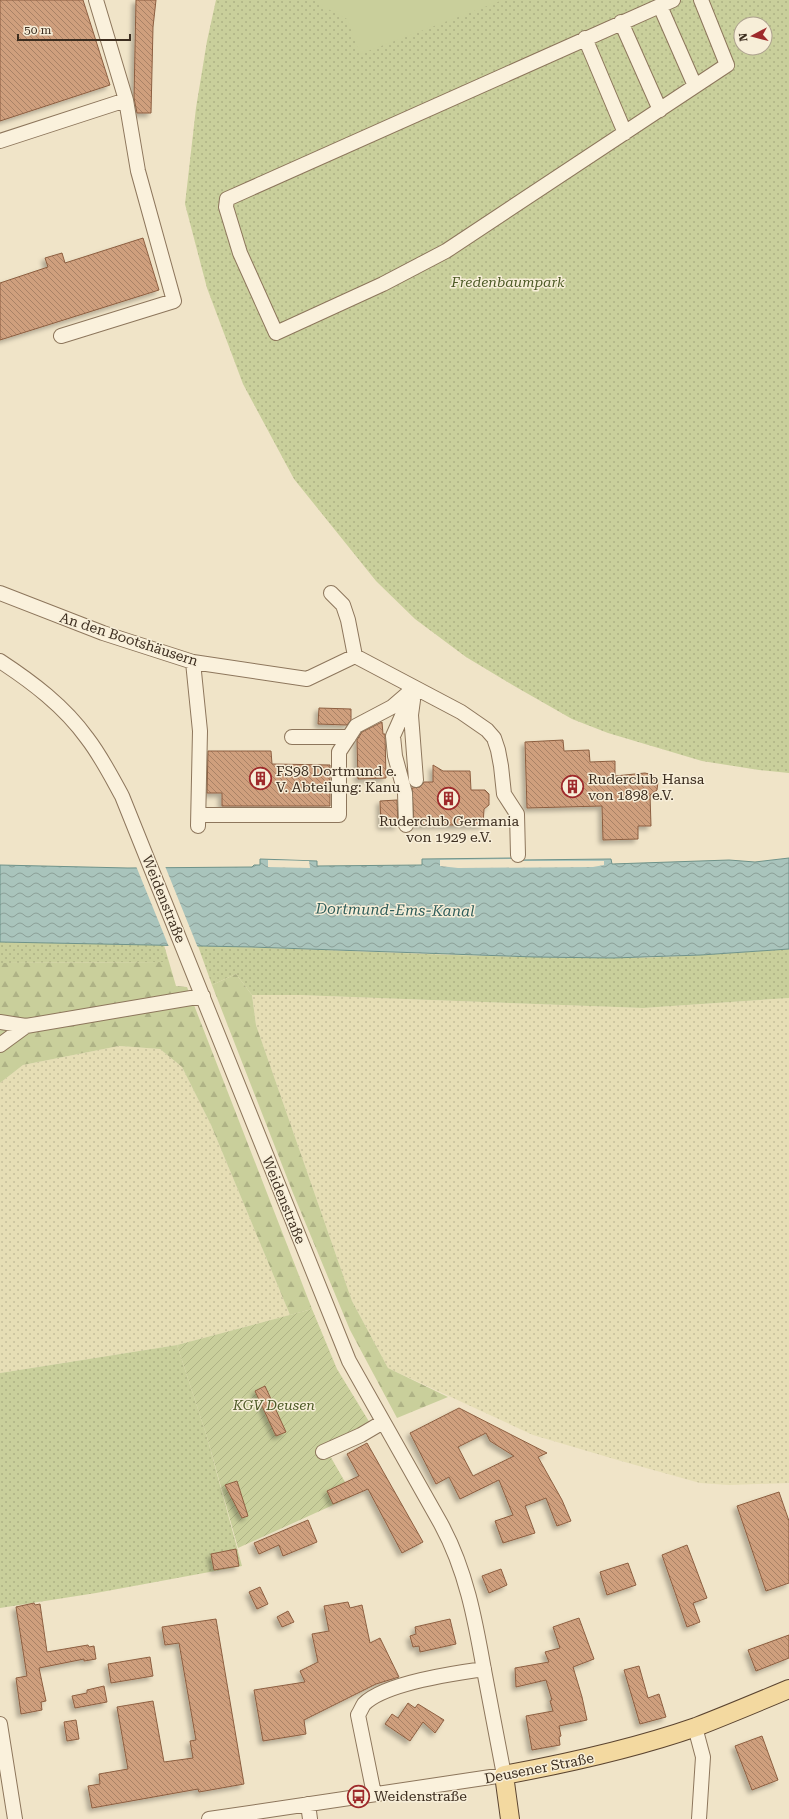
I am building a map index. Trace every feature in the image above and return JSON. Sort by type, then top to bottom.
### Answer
[{"type":"main road","name":"Deusener Straße","points":[[504,1775],[598,1756],[695,1727],[789,1689]]},
{"type":"main road","points":[[504,1775],[510,1819]]},
{"type":"street","points":[[61,336],[174,301],[138,171],[126,100],[96,0]]},
{"type":"street","points":[[673,0],[584,38],[227,199],[226,207],[240,253],[276,333],[384,284],[446,251],[727,65],[701,0]]},
{"type":"street","points":[[660,6],[695,86]]},
{"type":"street","points":[[622,22],[660,110]]},
{"type":"street","points":[[584,38],[626,133]]},
{"type":"street","points":[[0,141],[126,100]]},
{"type":"street","name":"An den Bootshäusern","points":[[0,593],[103,633],[193,662],[306,679],[355,656]]},
{"type":"street","points":[[331,593],[343,605],[348,620],[355,656],[461,712],[487,730],[494,738],[501,766],[504,794],[517,814],[518,855]]},
{"type":"street","name":"Weidenstraße","points":[[0,661],[48,696],[70,718],[87,738],[122,796],[349,1361],[455,1551],[470,1598],[504,1775]]},
{"type":"street","points":[[193,662],[200,731],[198,820],[339,815],[339,752],[356,726],[392,706],[414,688]]},
{"type":"street","points":[[414,688],[411,715],[416,780]]},
{"type":"street","points":[[406,825],[405,793],[394,756],[394,736],[414,688]]},
{"type":"street","points":[[292,737],[348,738]]},
{"type":"street","points":[[0,1022],[26,1026],[203,996]]},
{"type":"street","points":[[0,1045],[26,1026]]},
{"type":"street","points":[[323,1452],[361,1435],[383,1422]]},
{"type":"street","points":[[374,1794],[358,1715],[364,1704],[386,1691],[410,1683],[484,1669]]},
{"type":"street","points":[[0,1724],[15,1819]]},
{"type":"street","points":[[695,1727],[703,1756],[699,1819]]},
{"type":"street","name":"Deusener Straße","points":[[209,1819],[504,1775]]},
{"type":"street","points":[[308,1804],[310,1819]]},
{"type":"shaded area","points":[[252,995],[299,995],[643,1008],[789,998],[789,1483],[729,1485],[700,1483],[621,1461],[533,1435],[388,1368],[352,1301],[256,1025]]},
{"type":"shaded area","points":[[119,1046],[160,1049],[182,1067],[211,1125],[290,1315],[177,1345],[0,1373],[0,1083],[23,1065]]},
{"type":"green space","name":"Fredenbaumpark","points":[[216,0],[789,0],[789,773],[702,761],[608,733],[572,719],[466,657],[415,619],[376,581],[294,479],[243,384],[207,288],[185,204],[196,108],[207,41]]},
{"type":"green space","points":[[317,0],[503,0],[360,54],[347,19],[324,7]]},
{"type":"green space","points":[[0,942],[164,945],[169,962],[0,963]]},
{"type":"green space","points":[[198,946],[559,958],[633,958],[789,949],[789,998],[643,1008],[299,995],[252,995],[236,974],[212,985]]},
{"type":"green space","points":[[169,962],[176,986],[187,987],[312,1309],[290,1315],[211,1125],[182,1067],[160,1049],[119,1046],[23,1065],[0,1083],[0,963]]},
{"type":"green space","points":[[236,974],[252,995],[256,1025],[352,1301],[388,1368],[448,1397],[397,1418],[350,1330],[293,1193],[212,985]]},
{"type":"green space","name":"KGV Deusen","points":[[312,1309],[337,1369],[376,1433],[329,1454],[353,1496],[238,1548],[207,1437],[177,1345]]},
{"type":"green space","points":[[177,1345],[207,1437],[242,1566],[96,1593],[0,1608],[0,1373]]},
{"type":"water","name":"Dortmund-Ems-Kanal","points":[[513,858],[520,860],[611,859],[612,864],[729,860],[755,862],[789,858],[789,949],[701,955],[613,958],[534,957],[251,947],[0,942],[0,865],[128,868],[252,867],[254,865],[260,865],[260,859],[317,861],[317,866],[422,865],[422,859]]},
{"type":"pier","points":[[512,859],[519,861],[604,861],[604,865],[593,867],[458,868],[440,866],[440,860]]},
{"type":"pier","points":[[268,860],[309,861],[310,868],[268,867]]},
{"type":"pier","points":[[136,866],[165,866],[198,948],[169,947]]},
{"type":"building","points":[[0,0],[83,0],[110,85],[0,121]]},
{"type":"building","points":[[136,0],[156,0],[153,27],[151,113],[137,113],[134,98]]},
{"type":"building","points":[[143,238],[159,290],[0,340],[0,283],[48,267],[45,258],[62,253],[65,263]]},
{"type":"building","points":[[319,708],[351,709],[351,720],[347,725],[318,724]]},
{"type":"building","points":[[382,722],[383,734],[385,734],[386,778],[358,779],[357,740],[362,732]]},
{"type":"building","points":[[563,740],[564,751],[589,750],[590,762],[615,761],[615,776],[645,773],[653,775],[658,782],[657,790],[650,795],[651,826],[638,826],[638,839],[603,840],[602,806],[527,808],[525,742]]},
{"type":"building","name":"FS98 Dortmund e. V. Abteilung: Kanu","points":[[208,751],[271,751],[272,764],[330,765],[330,806],[222,806],[222,793],[207,793]]},
{"type":"building","name":"Ruderclub Germania von 1929 e.V.","points":[[433,765],[443,771],[470,771],[471,790],[485,790],[489,794],[489,805],[484,809],[483,825],[414,825],[412,788],[420,787],[424,782],[433,782]]},
{"type":"building","points":[[397,800],[398,826],[381,826],[380,801]]},
{"type":"building","points":[[265,1386],[286,1432],[276,1436],[255,1391]]},
{"type":"building","points":[[459,1408],[547,1453],[538,1457],[562,1500],[571,1521],[557,1526],[546,1498],[525,1506],[535,1533],[503,1543],[495,1521],[513,1515],[499,1480],[460,1499],[449,1477],[436,1484],[410,1433]],"holes":[[[486,1433],[490,1441],[514,1456],[473,1476],[458,1447]]]},
{"type":"building","points":[[367,1443],[423,1542],[402,1553],[368,1489],[333,1504],[327,1491],[359,1476],[347,1454]]},
{"type":"building","points":[[237,1481],[248,1516],[242,1518],[225,1485]]},
{"type":"building","points":[[779,1492],[789,1521],[789,1583],[766,1591],[737,1506]]},
{"type":"building","points":[[308,1520],[317,1542],[283,1556],[279,1545],[259,1554],[254,1543]]},
{"type":"building","points":[[687,1545],[707,1598],[693,1603],[700,1622],[687,1627],[662,1555]]},
{"type":"building","points":[[236,1549],[239,1566],[214,1570],[211,1554]]},
{"type":"building","points":[[628,1563],[636,1585],[607,1595],[600,1572]]},
{"type":"building","points":[[501,1569],[507,1585],[489,1593],[482,1576]]},
{"type":"building","points":[[260,1587],[268,1604],[257,1609],[249,1592]]},
{"type":"building","points":[[348,1602],[350,1608],[362,1605],[370,1643],[380,1638],[399,1677],[376,1684],[304,1720],[306,1734],[263,1741],[254,1690],[305,1682],[300,1671],[318,1662],[312,1634],[329,1631],[324,1606]]},
{"type":"building","points":[[34,1603],[35,1605],[40,1604],[47,1652],[88,1645],[89,1647],[94,1646],[96,1659],[84,1661],[84,1659],[39,1668],[46,1701],[41,1702],[42,1710],[21,1714],[16,1678],[27,1676],[16,1607]]},
{"type":"building","points":[[288,1611],[294,1622],[282,1627],[277,1617]]},
{"type":"building","points":[[579,1618],[594,1659],[573,1667],[587,1720],[559,1726],[561,1736],[559,1737],[560,1745],[532,1750],[526,1716],[553,1711],[550,1701],[552,1700],[546,1680],[516,1687],[515,1668],[549,1662],[545,1652],[560,1648],[553,1627]]},
{"type":"building","points":[[216,1619],[244,1784],[199,1792],[198,1789],[92,1808],[88,1786],[100,1784],[99,1774],[128,1769],[117,1707],[153,1701],[164,1762],[193,1758],[190,1741],[196,1740],[179,1643],[165,1645],[162,1627]]},
{"type":"building","points":[[450,1619],[456,1644],[420,1652],[419,1646],[413,1647],[410,1636],[416,1634],[415,1627]]},
{"type":"building","points":[[789,1635],[789,1658],[756,1671],[748,1650]]},
{"type":"building","points":[[150,1657],[153,1676],[111,1683],[108,1664]]},
{"type":"building","points":[[639,1666],[648,1698],[659,1694],[666,1717],[640,1724],[624,1670]]},
{"type":"building","points":[[104,1686],[107,1702],[75,1708],[72,1696],[87,1693],[87,1690]]},
{"type":"building","points":[[408,1703],[415,1708],[418,1704],[444,1720],[435,1733],[423,1722],[410,1741],[385,1724],[392,1714],[398,1718]]},
{"type":"building","points":[[76,1720],[79,1739],[67,1741],[64,1722]]},
{"type":"building","points":[[762,1736],[778,1780],[752,1790],[735,1746]]},
{"type":"place","name":"FS98 Dortmund e. V. Abteilung: Kanu","points":[[261,779]]},
{"type":"place","name":"Ruderclub Hansa von 1898 e.V.","points":[[572,787]]},
{"type":"place","name":"Ruderclub Germania von 1929 e.V.","points":[[449,799]]},
{"type":"place","name":"Weidenstraße","points":[[359,1796]]}]
